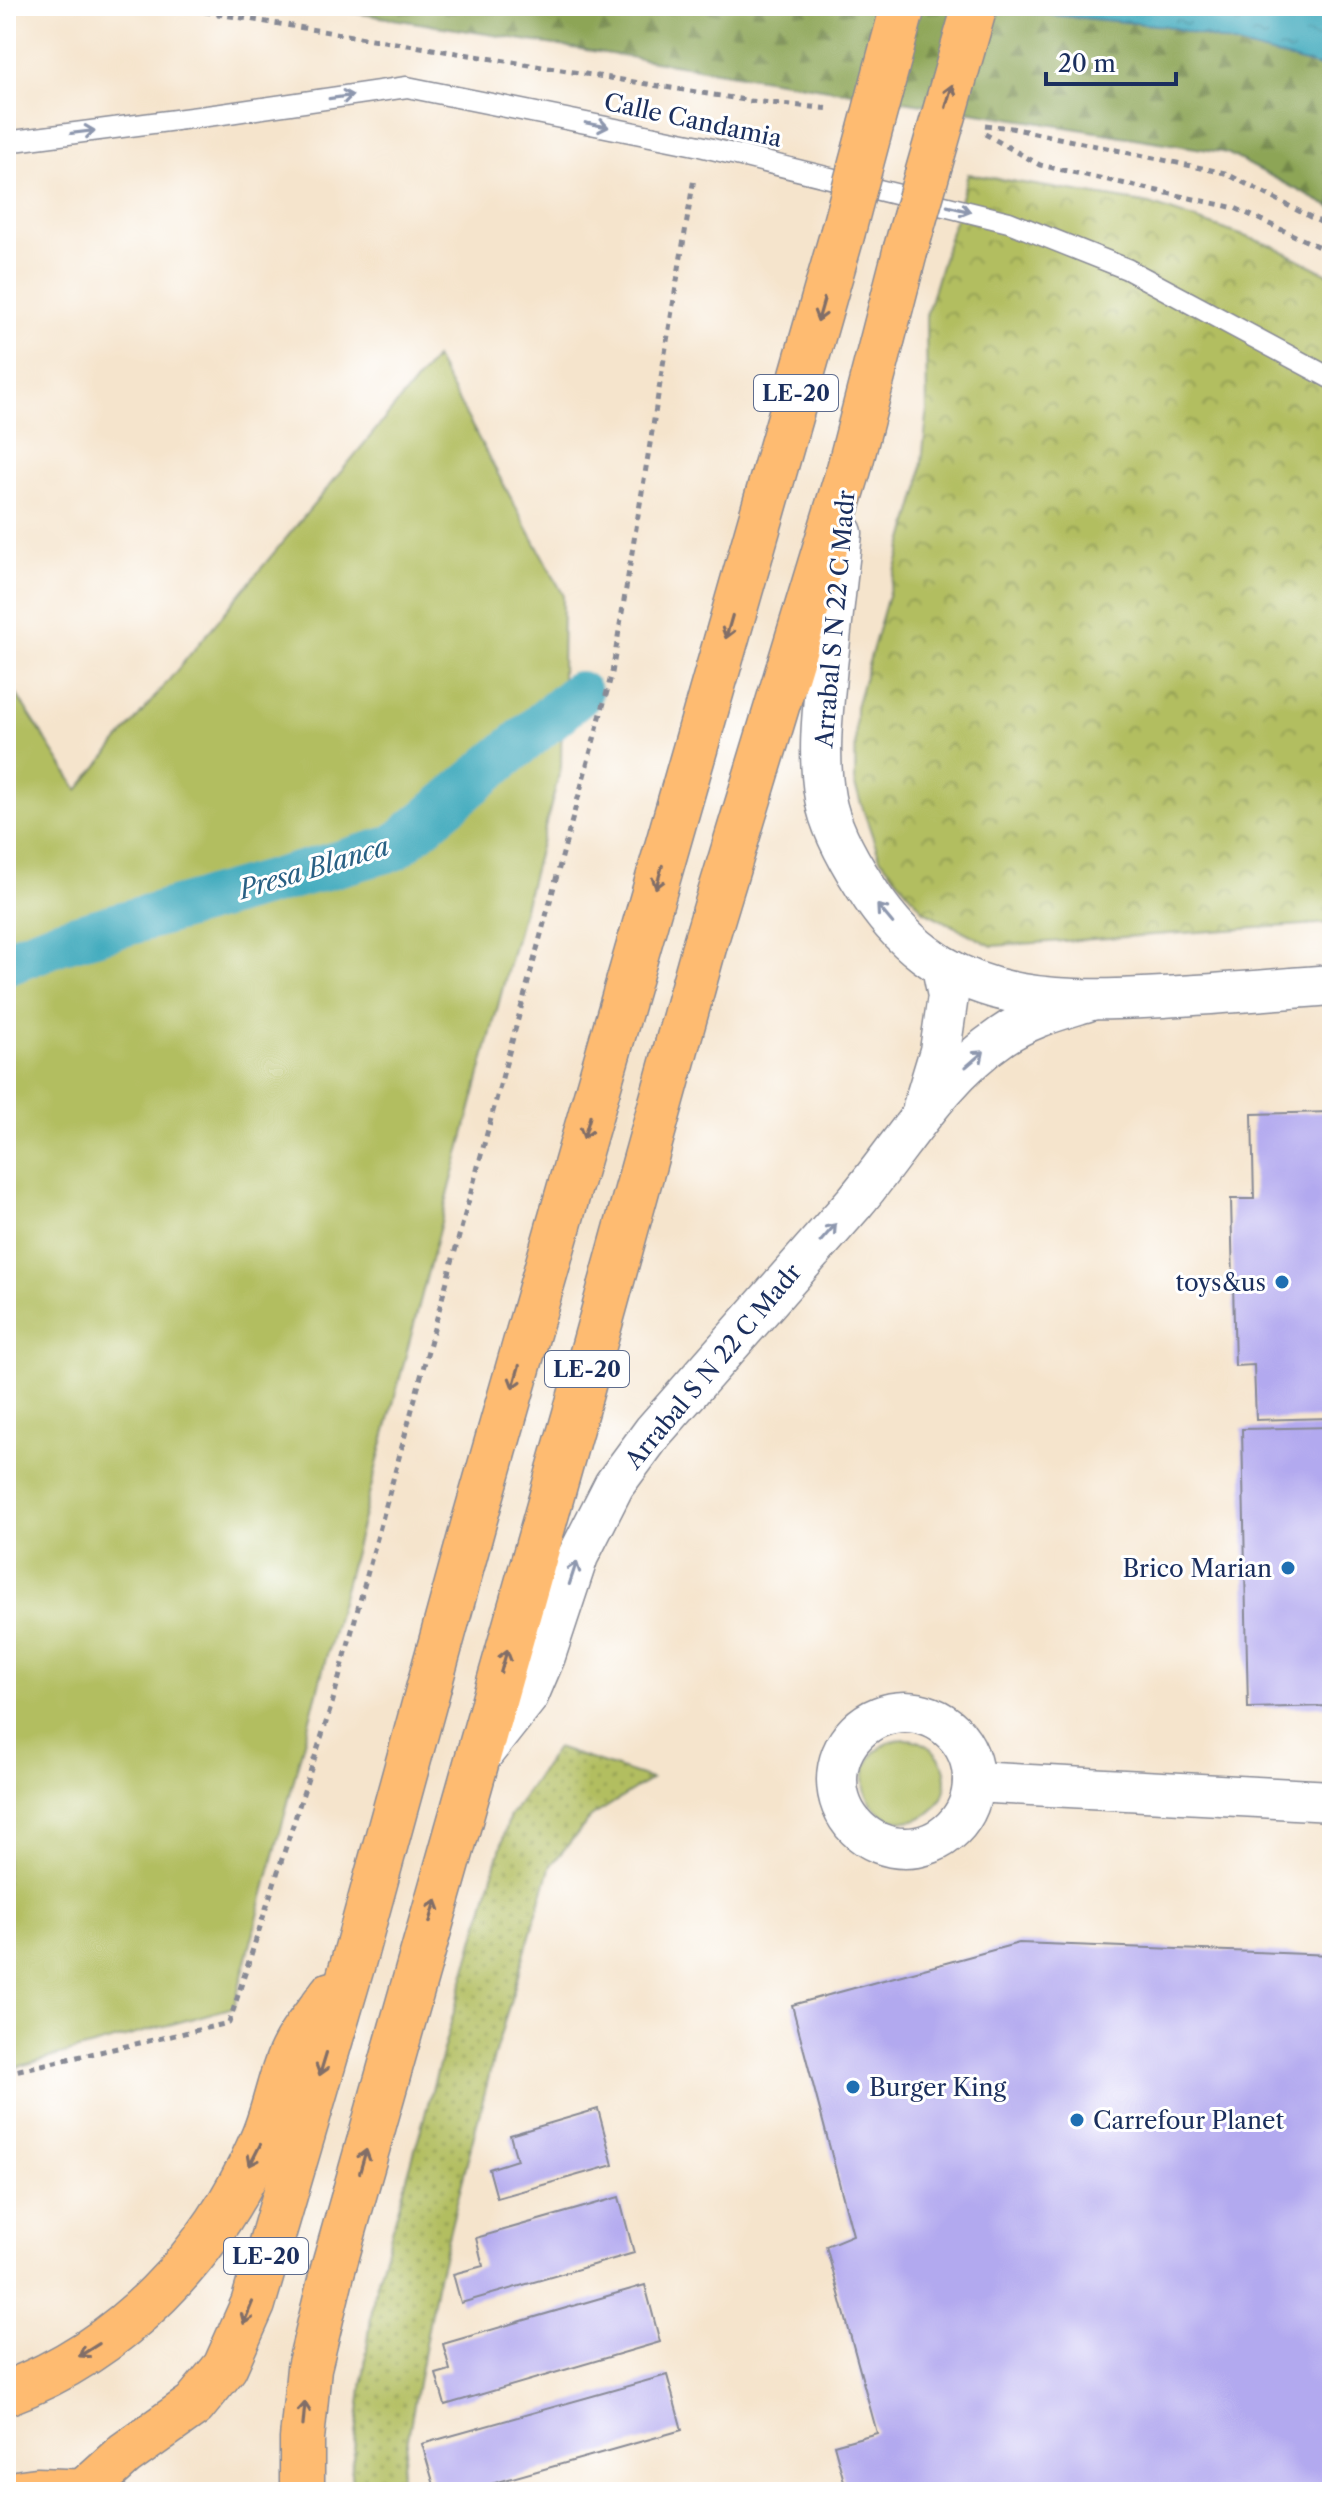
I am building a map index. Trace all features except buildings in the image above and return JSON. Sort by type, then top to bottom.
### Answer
[{"type":"highway","name":"LE-20","points":[[90,2491],[125,2454],[194,2405],[225,2367],[253,2304],[353,1963],[474,1522],[842,235],[903,6]]},
{"type":"highway","name":"LE-20","points":[[302,2492],[302,2439],[312,2354],[332,2273],[706,940],[849,469],[905,252],[975,6]]},
{"type":"highway","points":[[6,2393],[57,2370],[108,2338],[162,2290],[200,2248],[233,2199],[262,2141],[291,2053],[353,1963]]},
{"type":"highway","points":[[22,2492],[90,2491]]},
{"type":"street","name":"Arrabal S N 22 C Madr","points":[[849,469],[820,736],[825,800],[846,855],[878,907],[906,939],[942,967],[1007,993],[1088,1001],[1332,985]]},
{"type":"street","name":"Arrabal S N 22 C Madr","points":[[921,1115],[940,1051],[948,996],[942,967]]},
{"type":"street","name":"Arrabal S N 22 C Madr","points":[[474,1764],[528,1696],[545,1656],[578,1556],[614,1485],[653,1432],[883,1168],[921,1115],[964,1069],[1002,1036],[1039,1016],[1088,1001]]},
{"type":"street","points":[[973,1782],[1332,1801]]},
{"type":"lane","name":"Calle Candamia","points":[[6,142],[407,87],[700,146],[1009,222],[1127,269],[1332,379]]},
{"type":"path","points":[[169,6],[751,101],[844,111]]},
{"type":"path","points":[[1332,228],[1225,173],[1011,128],[980,128],[1040,165],[1235,208],[1332,253]]},
{"type":"path","points":[[6,2073],[229,2023],[332,1704],[612,673],[700,146]]},
{"type":"green space","points":[[312,6],[1332,6],[1332,208],[1227,153]]},
{"type":"green space","points":[[968,174],[1150,204],[1273,246],[1332,276],[1332,923],[992,946],[924,911],[880,858],[855,786],[856,707],[919,488],[927,416],[926,316]]},
{"type":"green space","points":[[435,358],[563,594],[561,767],[234,2007],[6,2070],[6,678],[78,790]]},
{"type":"green space","points":[[897,1739],[913,1739],[928,1746],[939,1757],[946,1780],[943,1796],[934,1809],[913,1821],[897,1821],[882,1814],[871,1803],[864,1788],[864,1772],[871,1757],[882,1746]]},
{"type":"green space","points":[[556,1748],[651,1779],[591,1817],[551,1865],[494,2056],[436,2285],[398,2492],[353,2492],[351,2474],[374,2294],[509,1818]]},
{"type":"water","points":[[957,6],[1332,6],[1332,70],[1166,26]]},
{"type":"waterway","name":"Presa Blanca","points":[[6,963],[59,942],[394,848],[579,694]]},
{"type":"place","name":"toys&us","points":[[1282,1282]]},
{"type":"place","name":"Brico Marian","points":[[1288,1568]]},
{"type":"place","name":"Burger King","points":[[853,2087]]},
{"type":"place","name":"Carrefour Planet","points":[[1077,2120]]}]
